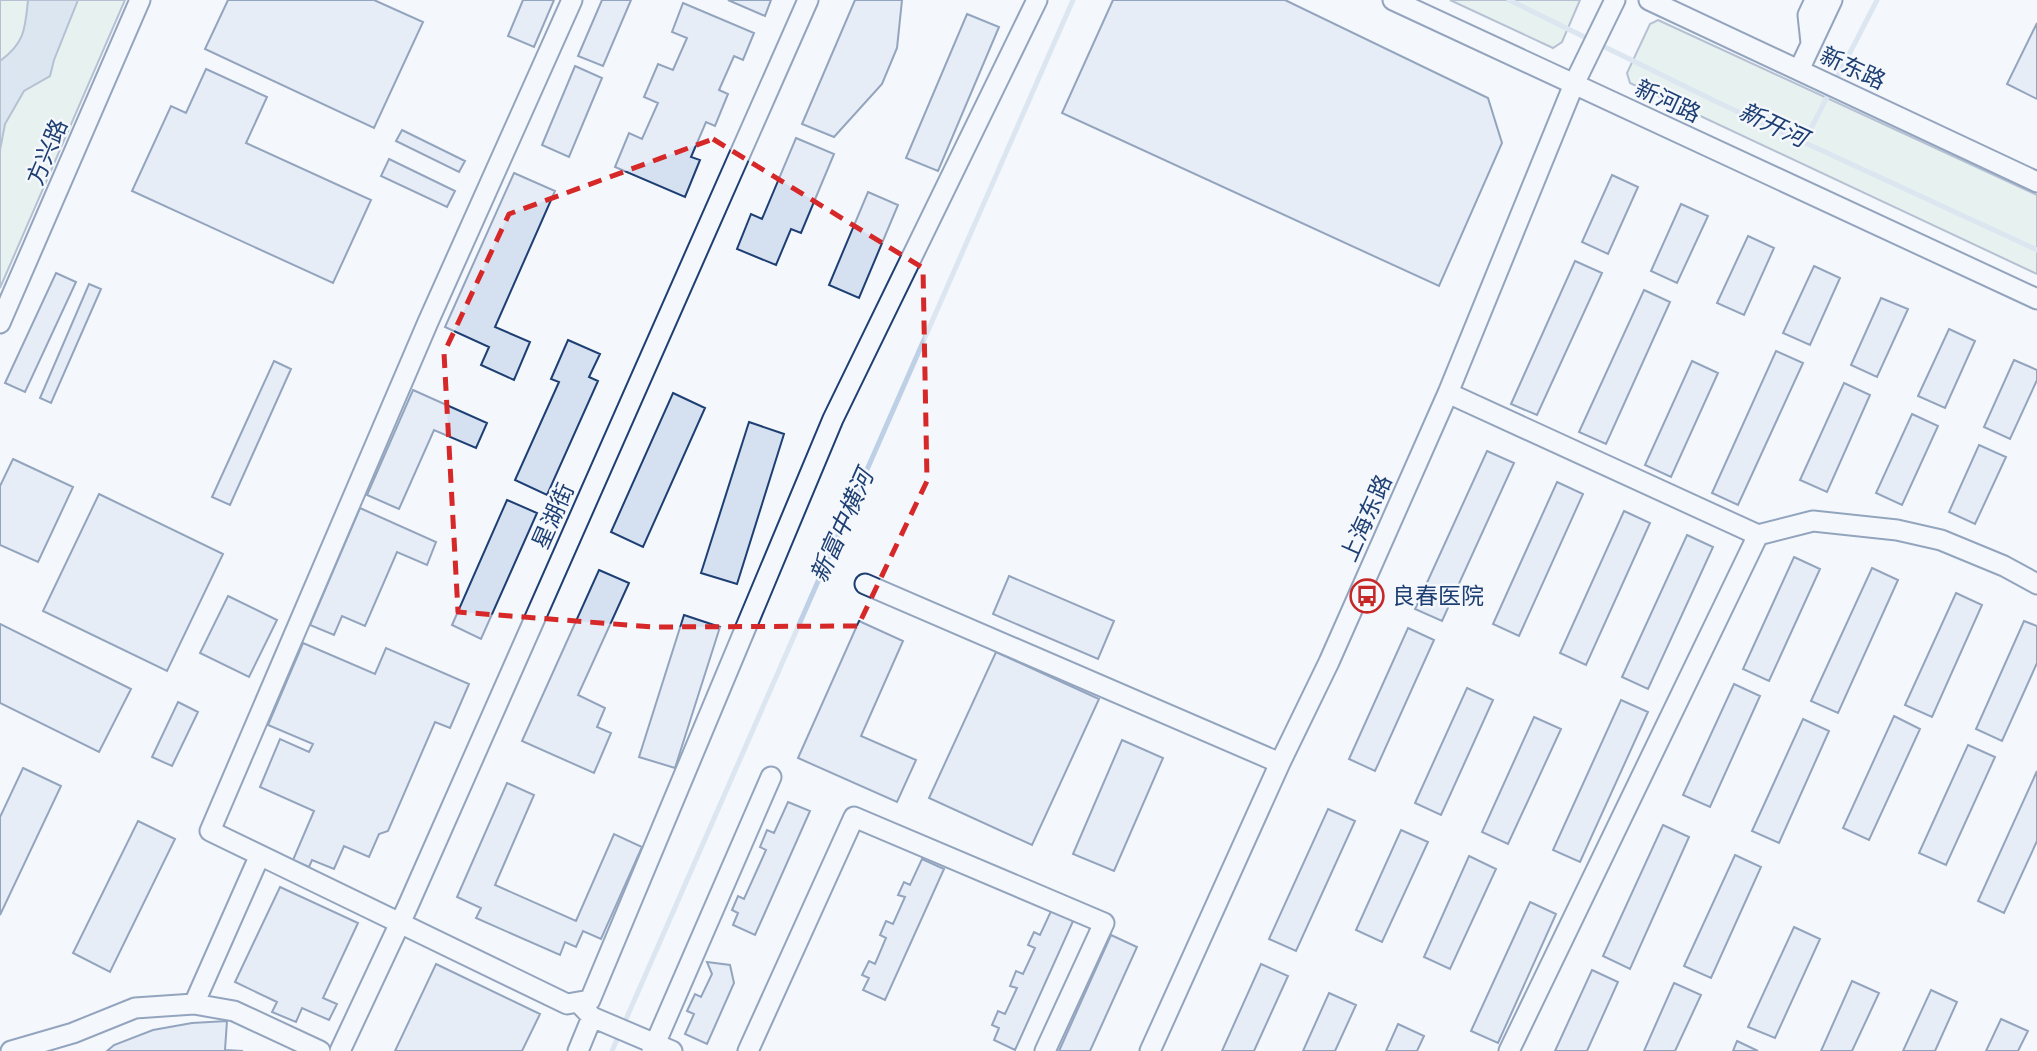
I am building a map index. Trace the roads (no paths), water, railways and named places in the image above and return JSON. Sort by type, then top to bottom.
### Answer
[{"type":"street","name":"方兴路","points":[[0,323],[140,0]]},
{"type":"street","points":[[572,0],[428,322],[210,831],[567,1004],[590,1000],[833,419],[1037,0]]},
{"type":"street","name":"星湖街","points":[[340,1051],[400,922],[808,0]]},
{"type":"street","name":"新河路","points":[[1393,0],[2037,299]]},
{"type":"street","name":"上海东路","points":[[1150,1051],[1280,763],[1329,662],[1448,393],[1574,84],[1615,0]]},
{"type":"street","name":"新东路","points":[[1648,0],[2037,182]]},
{"type":"street","points":[[1811,44],[1808,15],[1815,0]]},
{"type":"street","points":[[1805,73],[1811,44],[1832,0]]},
{"type":"street","points":[[1448,393],[1758,535],[1813,521],[1897,530],[1941,540],[2004,566],[2037,584]]},
{"type":"street","points":[[1509,1051],[1758,535]]},
{"type":"street","points":[[865,584],[1280,763]]},
{"type":"street","points":[[578,1002],[598,1019],[660,1049],[771,777]]},
{"type":"street","points":[[748,1051],[854,817],[1104,923],[1045,1051]]},
{"type":"street","points":[[194,1004],[259,857]]},
{"type":"street","points":[[11,1051],[73,1033],[135,1008],[194,1004],[234,1011],[320,1051]]},
{"type":"street","points":[[578,1051],[598,1019]]},
{"type":"water","points":[[28,0],[78,0],[50,76],[24,91],[5,124],[0,150],[0,61],[15,48],[22,35]]},
{"type":"waterway","name":"新富中横河","points":[[623,1026],[1073,0]]},
{"type":"waterway","name":"新开河","points":[[1509,0],[1717,102],[2037,250]]},
{"type":"waterway","points":[[1804,142],[1877,0]]},
{"type":"waterway","name":"新富中横河","points":[[612,1051],[619,1035]]},
{"type":"place","name":"良春医院","points":[[1367,596]]}]
